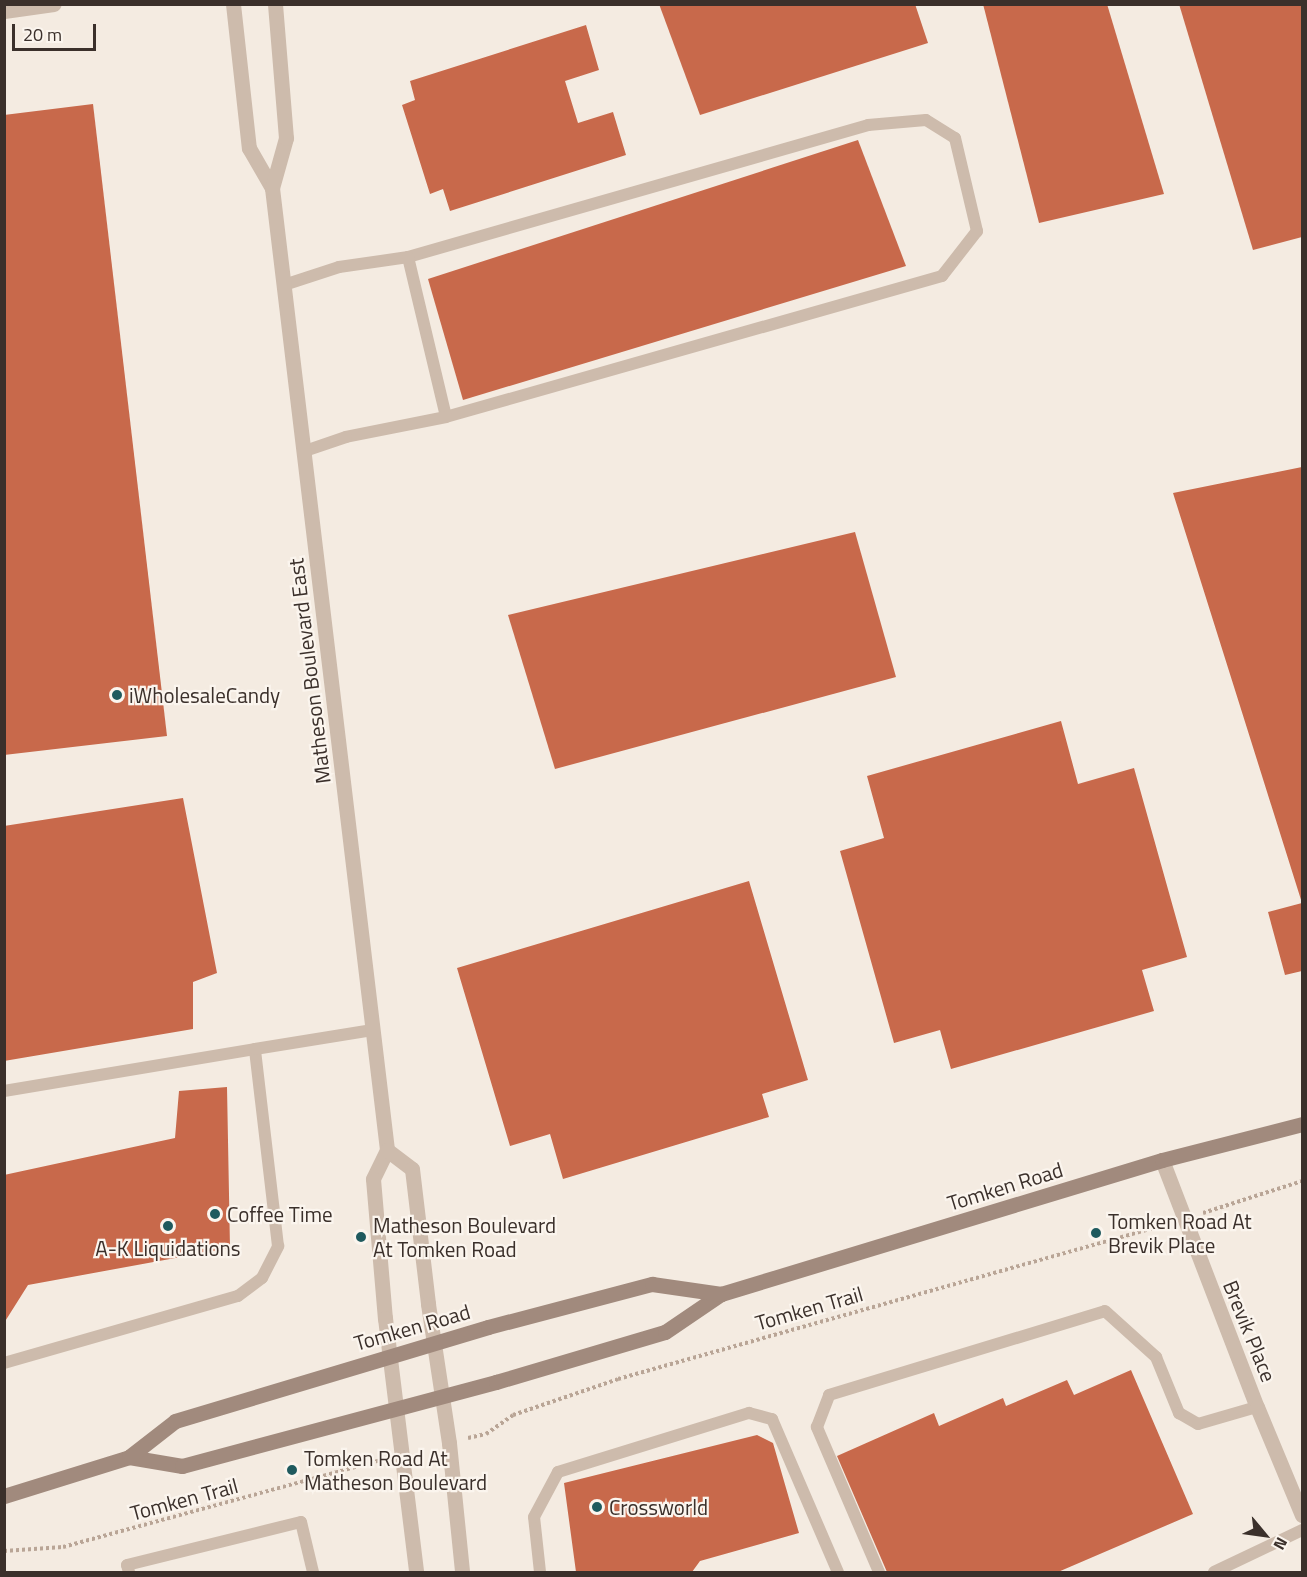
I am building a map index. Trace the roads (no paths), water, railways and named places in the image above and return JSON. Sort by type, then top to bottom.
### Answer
[{"type":"main road","name":"Tomken Road","points":[[129,1457],[182,1466],[442,1396],[665,1332],[722,1294],[1162,1160],[1302,1124]]},
{"type":"main road","name":"Tomken Road","points":[[4,1496],[129,1457],[175,1421],[434,1342],[652,1284],[722,1294]]},
{"type":"street","points":[[4,11],[54,4]]},
{"type":"street","name":"Matheson Boulevard East","points":[[233,4],[249,148],[272,188]]},
{"type":"street","name":"Matheson Boulevard East","points":[[275,4],[286,138],[272,188],[387,1150]]},
{"type":"street","points":[[416,1572],[390,1355],[373,1179],[387,1150],[412,1169],[442,1396],[462,1572]]},
{"type":"street","name":"Brevik Place","points":[[1162,1160],[1257,1407],[1302,1515]]},
{"type":"lane","points":[[284,285],[339,267],[408,257],[868,125],[926,120],[955,138],[977,231],[942,276],[446,417],[346,437],[304,451]]},
{"type":"lane","points":[[408,257],[446,417]]},
{"type":"lane","points":[[4,1091],[372,1030]]},
{"type":"lane","points":[[4,1364],[238,1296],[262,1278],[278,1246],[255,1049]]},
{"type":"lane","points":[[879,1572],[817,1427],[829,1395],[1105,1311],[1156,1357],[1179,1413],[1198,1424],[1257,1407]]},
{"type":"lane","points":[[540,1572],[534,1517],[558,1472],[749,1413],[772,1419],[838,1572]]},
{"type":"lane","points":[[129,1572],[127,1565],[301,1522],[313,1572]]},
{"type":"lane","points":[[1214,1572],[1302,1530]]},
{"type":"place","name":"iWholesaleCandy","points":[[117,695]]},
{"type":"place","name":"Coffee Time","points":[[215,1214]]},
{"type":"place","name":"A-K Liquidations","points":[[168,1226]]},
{"type":"place","name":"Tomken Road At Brevik Place","points":[[1096,1233]]},
{"type":"place","name":"Matheson Boulevard At Tomken Road","points":[[361,1237]]},
{"type":"place","name":"Tomken Road At Matheson Boulevard","points":[[292,1470]]},
{"type":"place","name":"Crossworld","points":[[597,1507]]}]
